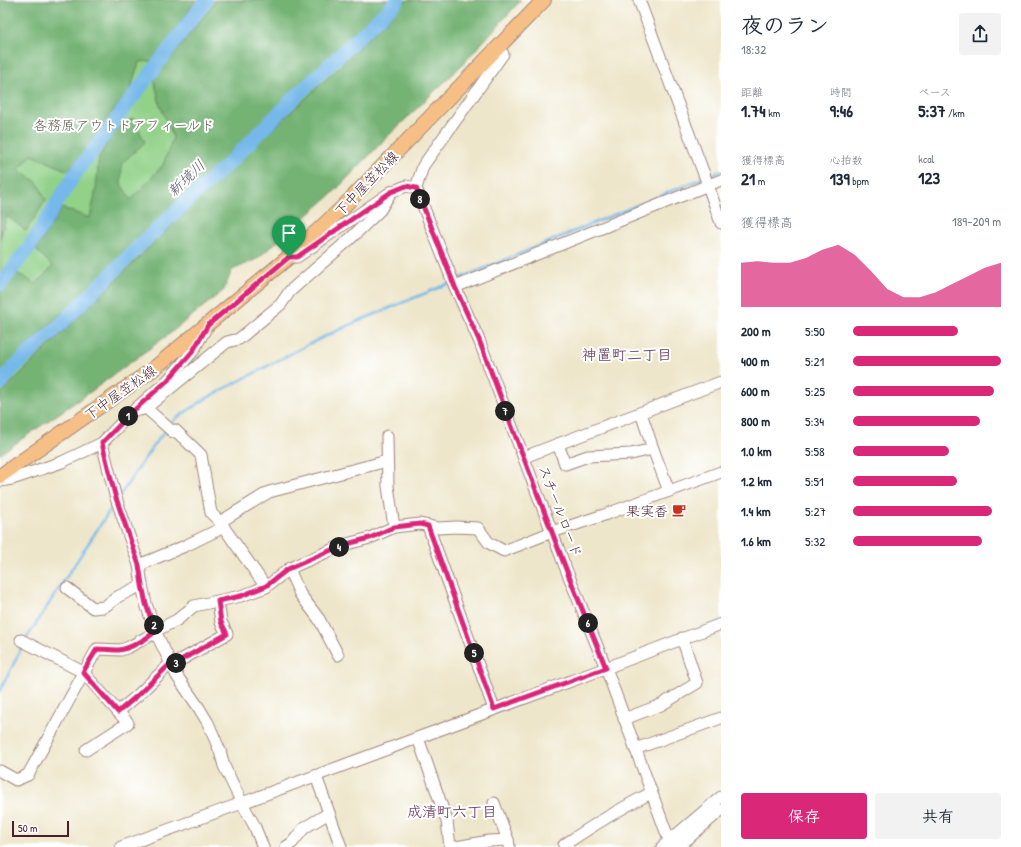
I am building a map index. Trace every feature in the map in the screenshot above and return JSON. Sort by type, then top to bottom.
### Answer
[{"type":"main road","name":"下中屋笠松線","points":[[0,476],[152,370],[289,257],[342,208],[502,48],[523,21],[544,0]]},
{"type":"street","points":[[639,0],[721,223]]},
{"type":"street","points":[[289,257],[297,257],[391,192],[406,186],[416,188],[423,166],[502,48]]},
{"type":"street","points":[[453,282],[721,180]]},
{"type":"street","name":"スチールロード","points":[[416,188],[453,282],[479,340],[552,532],[606,668],[670,845]]},
{"type":"street","points":[[132,412],[146,408],[227,342],[239,339],[282,304],[290,291],[351,238],[380,210],[391,192]]},
{"type":"street","points":[[0,481],[12,479],[62,462],[102,443],[132,412],[168,380],[193,351],[208,325]]},
{"type":"street","points":[[524,457],[721,382]]},
{"type":"street","points":[[146,408],[201,455],[211,513],[222,524],[266,586]]},
{"type":"street","points":[[641,413],[669,491]]},
{"type":"street","points":[[387,436],[388,486],[394,527]]},
{"type":"street","points":[[102,443],[117,500],[139,565],[146,604],[155,631],[177,676],[208,723],[220,751],[224,766],[254,825],[263,847]]},
{"type":"street","points":[[558,444],[564,464],[588,456],[631,454],[653,448]]},
{"type":"street","points":[[139,565],[185,546],[222,524],[269,492],[387,461]]},
{"type":"street","points":[[0,771],[16,780],[28,775],[83,672],[97,649],[121,650],[129,647],[177,620],[194,606],[241,596],[266,586],[288,569],[343,545],[370,538],[394,527],[420,524],[438,528],[478,528],[489,543],[504,551],[552,532],[604,515],[721,472]]},
{"type":"street","points":[[428,526],[494,709]]},
{"type":"street","points":[[288,569],[300,594],[319,619],[338,655]]},
{"type":"street","points":[[67,588],[93,608],[104,607],[119,596],[142,585]]},
{"type":"street","points":[[118,712],[171,664],[227,634],[221,622],[218,601]]},
{"type":"street","points":[[121,847],[316,776],[721,624]]},
{"type":"street","points":[[624,719],[661,705],[697,683],[682,638]]},
{"type":"street","points":[[23,641],[83,672],[128,724],[86,750]]},
{"type":"street","points":[[635,749],[721,718]]},
{"type":"street","points":[[418,738],[447,821],[450,847]]},
{"type":"street","points":[[316,776],[341,847]]},
{"type":"street","points":[[564,847],[564,844],[596,824],[651,793]]},
{"type":"street","points":[[670,845],[721,797]]},
{"type":"street","points":[[456,847],[489,841],[508,844],[494,803]]},
{"type":"street","points":[[670,845],[721,810]]},
{"type":"street","points":[[286,847],[292,843],[304,828],[329,813]]},
{"type":"green space","points":[[0,0],[196,0],[154,61],[139,62],[130,91],[108,117],[87,148],[68,171],[32,155],[18,170],[37,182],[46,200],[26,231],[7,216],[0,238]]},
{"type":"green space","name":"各務原アウトドアフィールド","points":[[45,0],[435,0],[0,411],[0,84]]},
{"type":"green space","points":[[216,0],[392,0],[162,217],[95,285],[42,331],[0,375],[0,294],[17,273],[36,284],[53,266],[36,250],[62,208],[90,218],[96,189],[99,157],[113,133],[133,118],[145,142],[122,163],[121,184],[131,200],[163,165],[173,137],[160,105],[154,79]]},
{"type":"green space","points":[[407,0],[521,0],[461,66],[386,138],[332,194],[257,259],[232,270],[224,290],[168,335],[93,390],[0,454],[0,395],[220,178],[335,71]]},
{"type":"waterway","name":"新境川","points":[[0,285],[28,249],[75,174],[206,0]]},
{"type":"waterway","name":"新境川","points":[[0,384],[13,368],[62,323],[144,241],[230,162],[294,98],[398,0]]},
{"type":"waterway","points":[[708,176],[721,171]]},
{"type":"waterway","points":[[456,280],[703,178]]},
{"type":"waterway","points":[[170,425],[175,419],[207,398],[313,342],[356,322],[450,283]]},
{"type":"waterway","points":[[119,497],[155,443],[166,430]]},
{"type":"waterway","points":[[26,639],[114,504]]},
{"type":"waterway","points":[[0,691],[23,645]]},
{"type":"place","name":"果実香","points":[[679,510]]},
{"type":"district","name":"神置町二丁目","points":[[627,354]]},
{"type":"district","name":"成清町六丁目","points":[[452,811]]},
{"type":"route","points":[[406,186],[416,188],[455,287],[479,340],[566,569],[606,668],[494,709],[428,526],[420,524],[394,527],[370,538],[343,545],[288,569],[266,586],[241,596],[218,601],[221,622],[227,634],[172,665],[171,663],[118,712],[83,672],[97,649],[121,650],[151,635],[155,631],[146,604],[139,565],[115,495],[102,443],[132,412],[168,380],[193,351],[208,325],[289,257],[297,257],[391,192],[406,186]]}]
